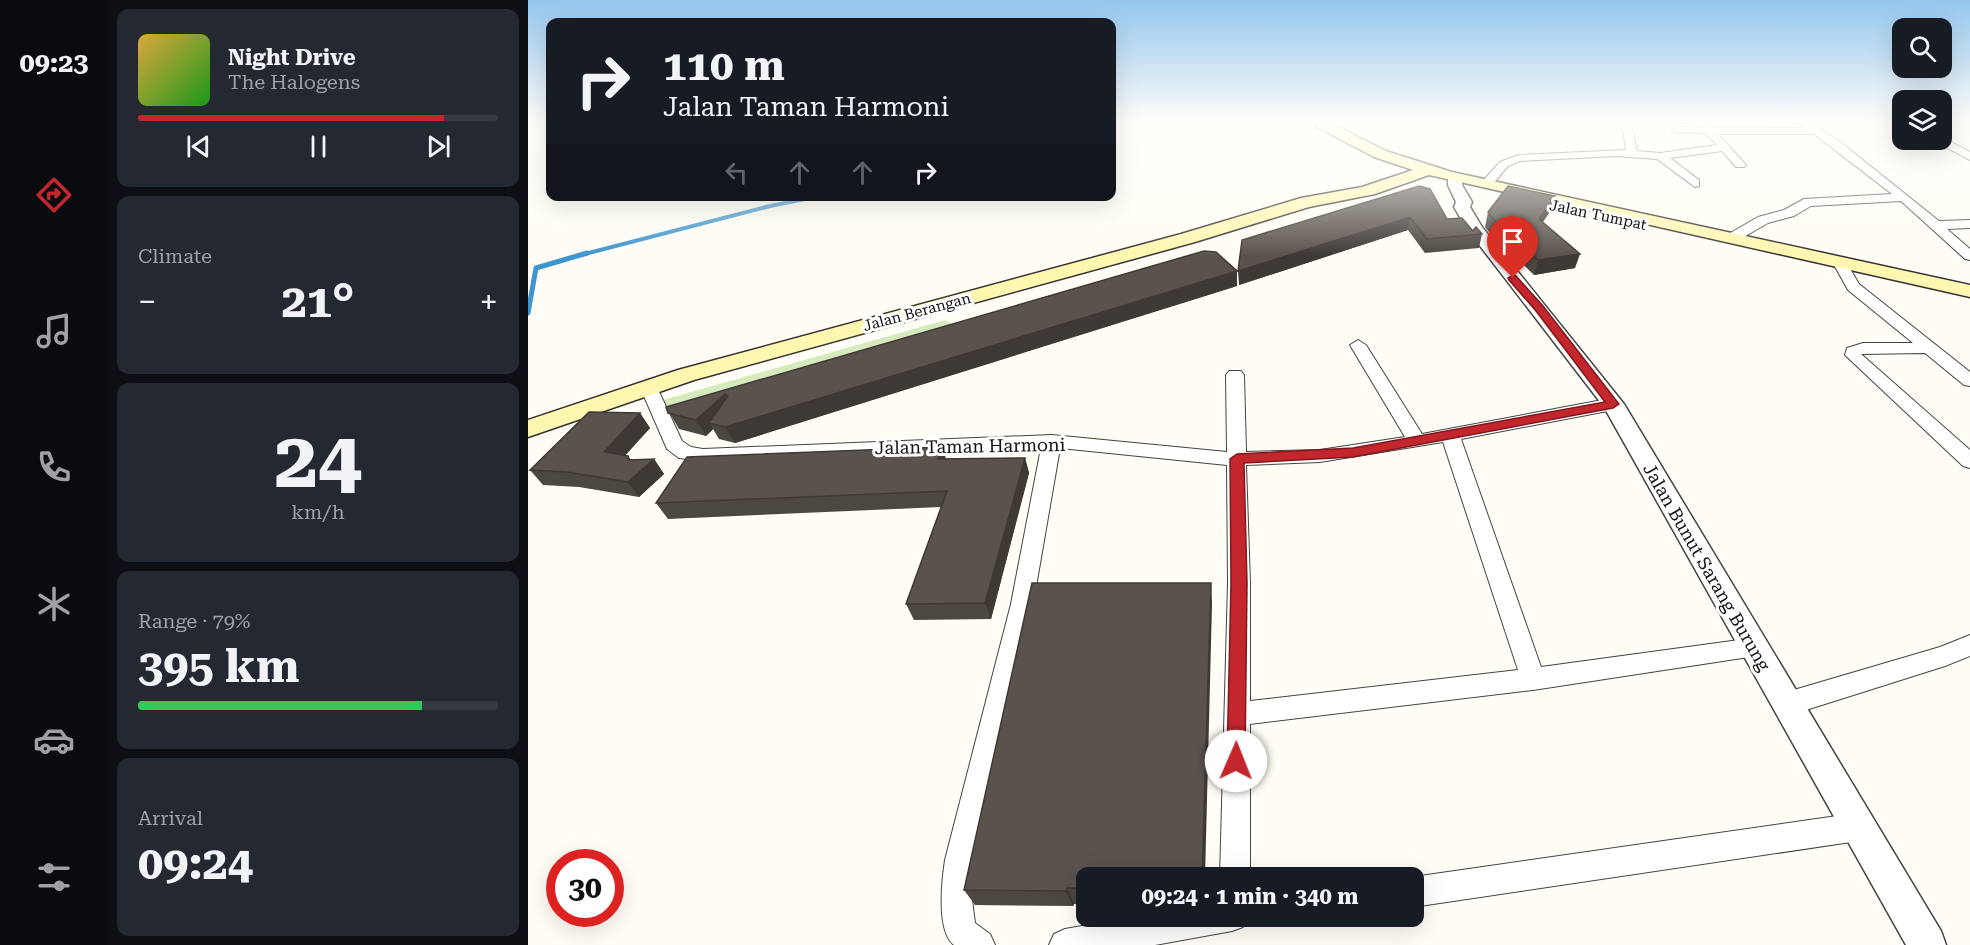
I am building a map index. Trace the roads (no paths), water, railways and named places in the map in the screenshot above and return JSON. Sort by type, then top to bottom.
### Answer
[{"type":"main road","points":[[1383,168],[1385,181],[1446,181],[1542,197]]},
{"type":"main road","points":[[1408,168],[1446,181]]},
{"type":"main road","name":"Jalan Tumpat","points":[[1408,168],[1446,181],[1654,227],[1689,230]]},
{"type":"main road","name":"Jalan Berangan","points":[[528,429],[686,375],[1188,238],[1307,202],[1325,201],[1385,181],[1446,181]]},
{"type":"main road","name":"Jalan Tumpat","points":[[1446,181],[1542,197],[1655,220],[1689,230],[1970,291]]},
{"type":"street","points":[[1446,181],[1490,168]]},
{"type":"street","points":[[1676,168],[1695,183]]},
{"type":"street","points":[[1868,168],[1970,256]]},
{"type":"street","name":"Jalan Bunut Sarang Burung","points":[[1446,181],[1475,229],[1500,263],[1613,404],[1927,945]]},
{"type":"street","points":[[1730,239],[1763,220],[1789,213],[1808,202],[1904,197]]},
{"type":"street","points":[[1935,225],[1970,224]]},
{"type":"street","points":[[1840,263],[1853,287],[1970,381]]},
{"type":"street","points":[[1358,345],[1417,441]]},
{"type":"street","points":[[1928,348],[1857,348],[1852,355],[1970,461]]},
{"type":"street","points":[[1235,375],[1239,583],[1235,867]]},
{"type":"street","name":"Jalan Taman Harmoni","points":[[650,387],[674,445],[686,453],[703,455],[1052,441],[1237,459],[1320,456],[1417,441],[1613,404]]},
{"type":"street","points":[[1450,435],[1533,680]]},
{"type":"street","points":[[979,945],[961,931],[956,892],[960,860],[1022,604],[1052,441]]},
{"type":"street","points":[[1787,704],[1945,656],[1970,645]]},
{"type":"street","points":[[1237,714],[1533,680],[1754,648]]},
{"type":"street","points":[[1424,890],[1858,827]]},
{"type":"street","points":[[1065,945],[1169,927]]},
{"type":"waterway","points":[[581,255],[795,201]]},
{"type":"waterway","points":[[528,313],[536,268],[587,253]]}]
